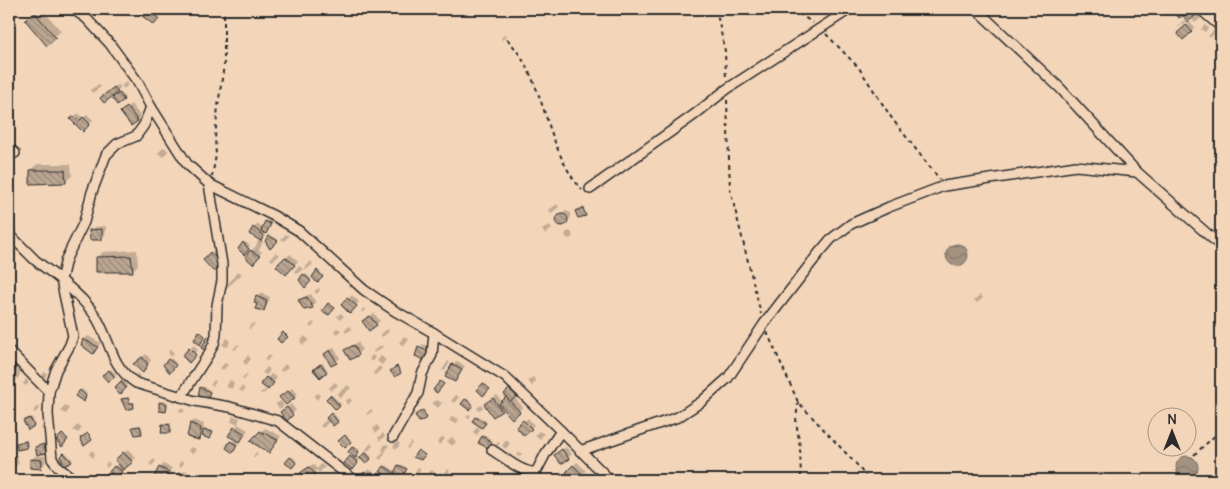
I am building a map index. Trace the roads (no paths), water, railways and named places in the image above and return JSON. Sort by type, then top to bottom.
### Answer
[{"type":"street","points":[[73,9],[86,18],[110,44],[137,81],[187,164],[209,184],[274,216],[299,231],[364,290],[504,377],[610,480]]},
{"type":"street","points":[[590,188],[694,115],[727,88],[850,9]]},
{"type":"street","points":[[976,9],[1060,88],[1137,172],[1221,246]]},
{"type":"street","points":[[1200,9],[1221,27]]},
{"type":"street","points":[[75,480],[52,460],[48,414],[49,392],[56,370],[73,336],[61,280],[66,259],[84,222],[92,192],[106,155],[117,144],[136,136],[144,125],[152,107]]},
{"type":"street","points":[[580,451],[678,417],[701,402],[728,378],[764,324],[831,239],[851,224],[944,186],[1076,166],[1137,172]]},
{"type":"street","points":[[181,397],[208,355],[216,335],[217,305],[222,282],[222,264],[209,184]]},
{"type":"street","points":[[9,234],[35,260],[61,280],[87,304],[97,318],[116,362],[129,378],[136,383],[195,401],[230,407],[278,421],[354,480]]},
{"type":"street","points":[[393,437],[418,393],[422,374],[432,355],[434,333]]},
{"type":"street","points":[[9,351],[49,392]]},
{"type":"street","points":[[492,450],[530,473],[536,472],[561,431]]},
{"type":"water","points":[[957,244],[965,247],[968,255],[965,263],[957,266],[949,263],[946,255],[949,247]]},
{"type":"water","points":[[1183,456],[1191,456],[1198,463],[1198,471],[1191,478],[1183,478],[1176,471],[1176,463]]}]
